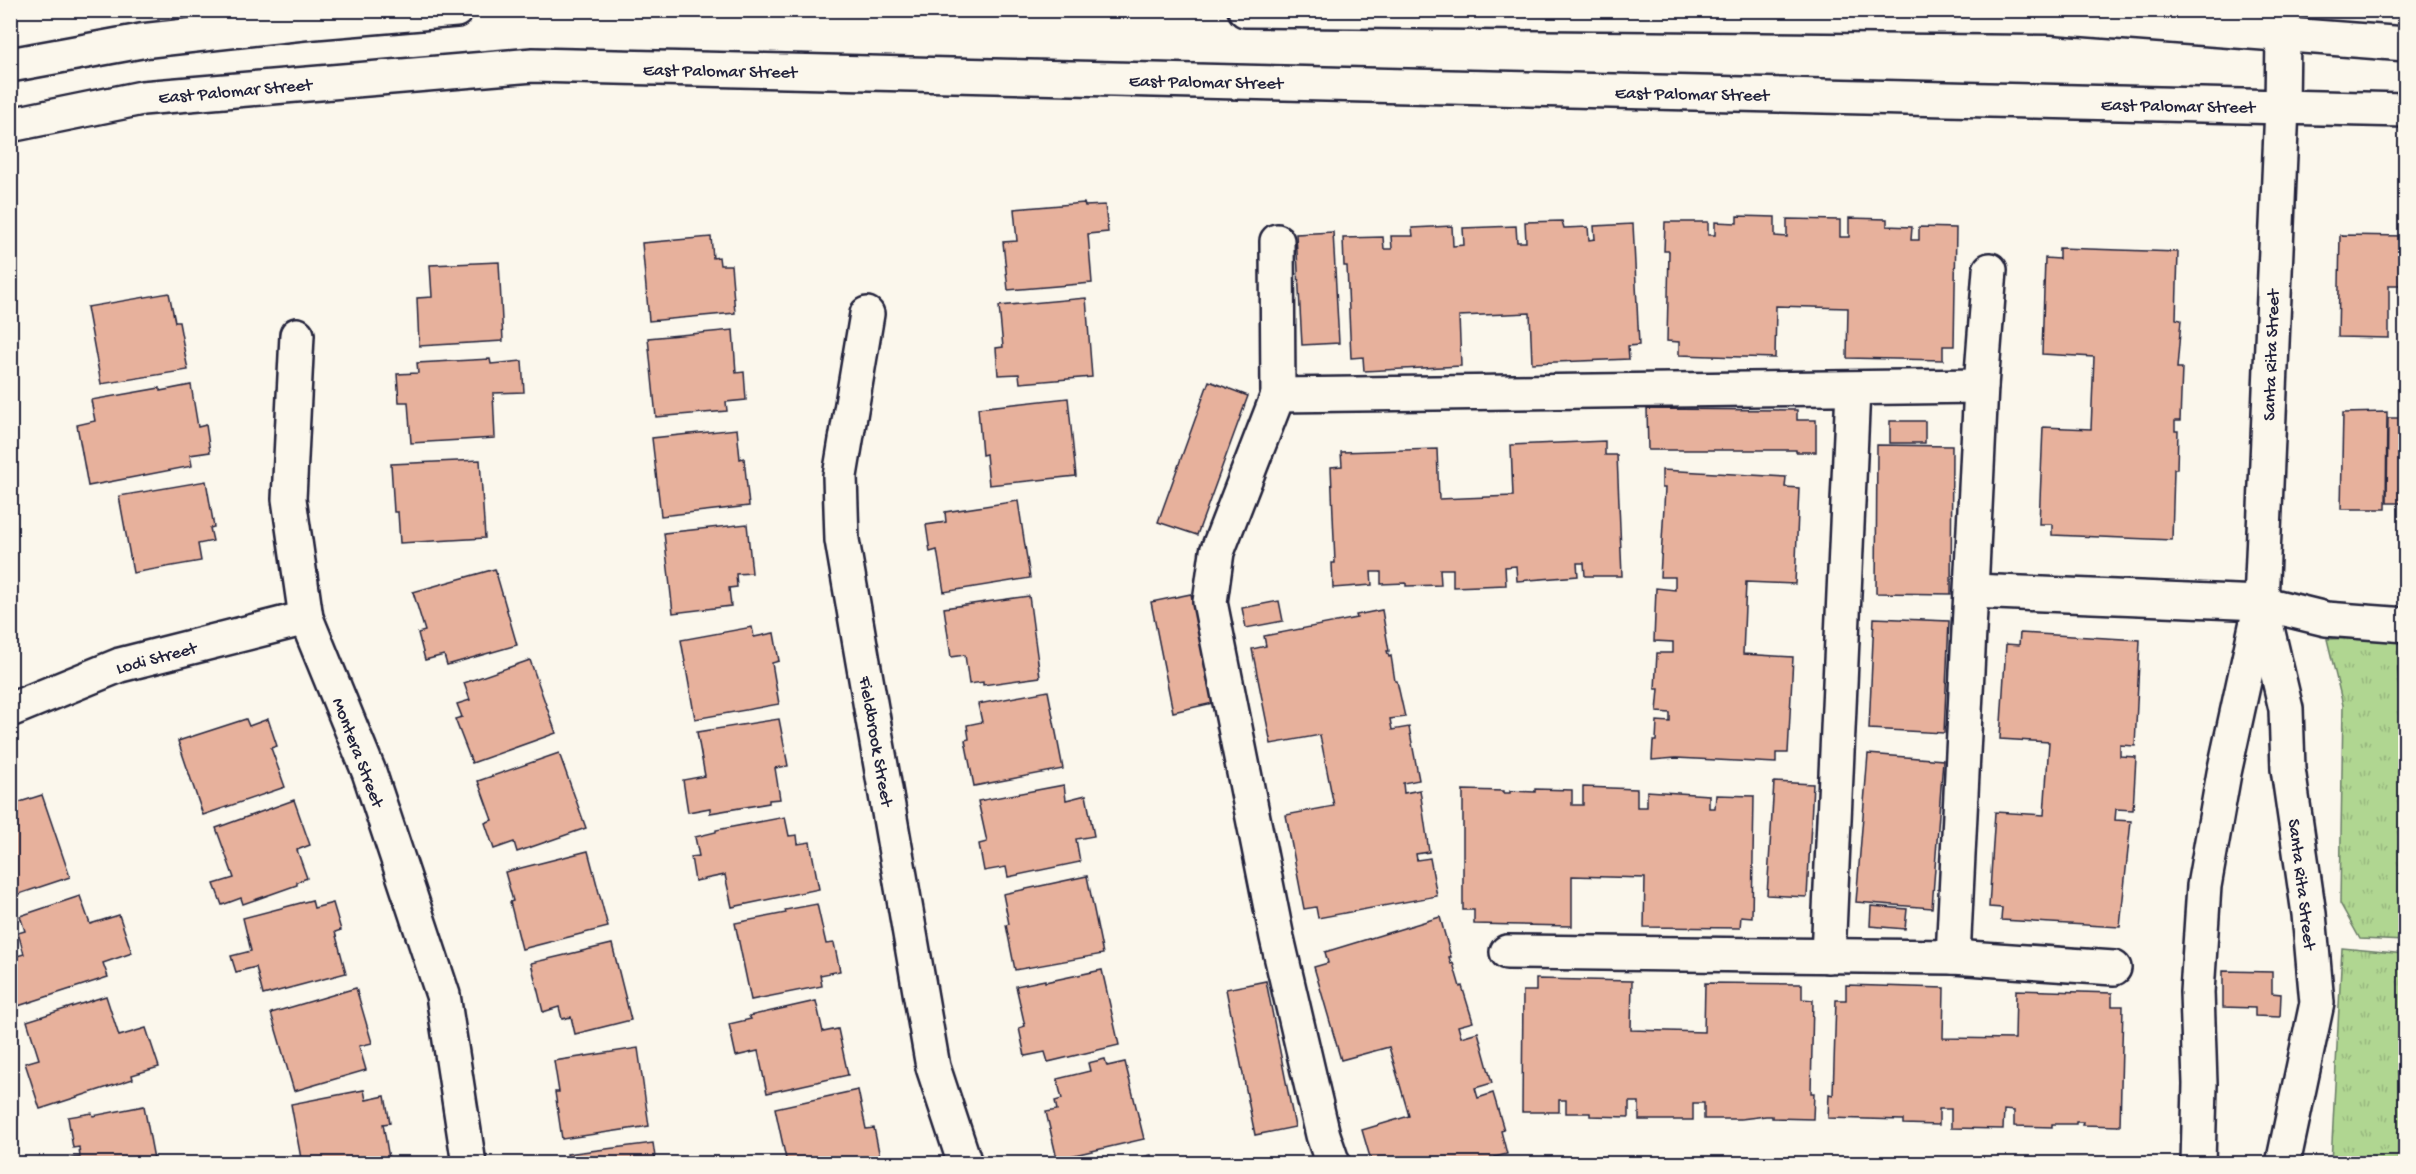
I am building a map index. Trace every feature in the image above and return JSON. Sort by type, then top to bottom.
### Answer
[{"type":"street","points":[[10,65],[141,41],[303,23],[456,10]]},
{"type":"street","points":[[1245,10],[2052,17],[2281,23],[2406,44]]},
{"type":"street","name":"Santa Rita Street","points":[[2198,1164],[2200,1084],[2197,992],[2204,886],[2224,773],[2261,603],[2282,107],[2281,23]]},
{"type":"street","name":"East Palomar Street","points":[[10,125],[142,98],[533,65],[2406,110]]},
{"type":"street","points":[[1277,242],[1278,394],[1218,552],[1210,602],[1277,938],[1323,1135],[1333,1164]]},
{"type":"street","points":[[1953,957],[1981,386],[1990,270]]},
{"type":"street","name":"Fieldbrook Street","points":[[867,315],[840,476],[842,540],[933,1067],[965,1164]]},
{"type":"street","name":"Montera Street","points":[[297,335],[289,499],[306,618],[369,772],[443,995],[469,1164]]},
{"type":"street","points":[[1278,394],[1981,386]]},
{"type":"street","points":[[1828,956],[1853,389]]},
{"type":"street","points":[[1972,591],[2261,603],[2326,619],[2406,625]]},
{"type":"street","name":"Santa Rita Street","points":[[2261,603],[2286,710],[2288,769],[2309,914],[2317,1003],[2283,1164]]},
{"type":"street","name":"Lodi Street","points":[[10,710],[120,665],[306,618]]},
{"type":"street","points":[[1507,952],[1953,957],[2114,968]]},
{"type":"green space","points":[[2405,637],[2405,667],[2398,667],[2405,941],[2360,939],[2340,903],[2343,705],[2327,639]]},
{"type":"green space","points":[[2342,948],[2405,954],[2403,1163],[2331,1163]]},
{"type":"building","points":[[1084,203],[1085,206],[1105,205],[1108,232],[1088,234],[1092,283],[1008,290],[1003,242],[1017,241],[1014,209]]},
{"type":"building","points":[[1737,216],[1775,217],[1775,236],[1787,237],[1787,219],[1840,220],[1840,237],[1849,237],[1849,218],[1887,219],[1887,226],[1912,227],[1911,240],[1919,240],[1919,227],[1956,228],[1954,346],[1943,346],[1943,360],[1847,358],[1848,308],[1776,306],[1775,358],[1679,355],[1679,342],[1667,341],[1669,251],[1664,251],[1665,222],[1708,222],[1708,235],[1715,235],[1715,222],[1737,223]]},
{"type":"building","points":[[1562,221],[1564,228],[1588,227],[1589,240],[1595,239],[1594,226],[1633,224],[1639,345],[1628,346],[1629,359],[1532,363],[1530,313],[1459,316],[1461,366],[1364,371],[1363,357],[1351,358],[1347,266],[1344,266],[1343,238],[1383,237],[1384,249],[1392,249],[1391,236],[1413,236],[1412,228],[1452,226],[1453,246],[1464,245],[1463,228],[1516,226],[1517,242],[1526,242],[1525,222]]},
{"type":"building","points":[[1333,232],[1339,343],[1302,345],[1296,234]]},
{"type":"building","points":[[2340,235],[2406,236],[2406,285],[2389,285],[2389,338],[2338,337]]},
{"type":"building","points":[[711,237],[713,258],[719,257],[720,265],[731,265],[735,313],[649,321],[642,243]]},
{"type":"building","points":[[2059,248],[2178,252],[2176,319],[2181,320],[2177,368],[2182,368],[2180,421],[2175,421],[2175,431],[2178,431],[2177,469],[2174,469],[2172,540],[2052,535],[2052,524],[2039,524],[2043,427],[2091,429],[2094,357],[2042,354],[2045,258],[2059,259]]},
{"type":"building","points":[[499,262],[503,341],[419,346],[417,298],[432,297],[430,265]]},
{"type":"building","points":[[169,293],[175,322],[179,322],[188,370],[101,384],[87,307]]},
{"type":"building","points":[[1086,298],[1092,377],[1020,383],[1019,374],[998,375],[996,348],[1003,347],[999,306]]},
{"type":"building","points":[[733,330],[736,373],[744,372],[746,400],[726,402],[727,411],[656,417],[648,338]]},
{"type":"building","points":[[490,359],[491,364],[522,361],[524,392],[493,393],[495,438],[411,443],[408,402],[399,402],[397,374],[418,373],[417,363]]},
{"type":"building","points":[[1209,381],[1248,396],[1197,535],[1158,522]]},
{"type":"building","points":[[191,385],[198,427],[206,425],[210,452],[190,455],[192,466],[88,486],[77,425],[95,421],[91,400]]},
{"type":"building","points":[[1068,398],[1076,476],[989,485],[986,454],[982,455],[978,408]]},
{"type":"building","points":[[1647,409],[1797,410],[1797,420],[1816,420],[1816,452],[1648,450]]},
{"type":"building","points":[[2387,412],[2386,509],[2341,509],[2343,413]]},
{"type":"building","points":[[2388,418],[2406,418],[2406,503],[2387,503]]},
{"type":"building","points":[[1890,421],[1925,421],[1925,443],[1890,443]]},
{"type":"building","points":[[737,429],[740,459],[744,458],[749,506],[661,516],[652,438]]},
{"type":"building","points":[[1605,441],[1605,455],[1617,455],[1622,576],[1585,576],[1584,563],[1577,563],[1578,576],[1517,581],[1516,566],[1505,567],[1506,585],[1453,587],[1453,569],[1440,569],[1441,585],[1381,584],[1381,572],[1371,572],[1372,585],[1333,588],[1332,563],[1335,563],[1331,467],[1342,466],[1341,452],[1437,449],[1439,499],[1513,496],[1511,445]]},
{"type":"building","points":[[1877,445],[1952,446],[1951,594],[1876,593]]},
{"type":"building","points":[[480,460],[485,538],[400,543],[398,512],[394,512],[391,464]]},
{"type":"building","points":[[1662,470],[1786,477],[1785,487],[1799,488],[1795,584],[1746,582],[1743,654],[1793,657],[1788,753],[1776,753],[1776,763],[1676,758],[1652,760],[1657,721],[1670,722],[1670,713],[1657,712],[1659,689],[1655,689],[1657,653],[1673,653],[1673,642],[1654,641],[1656,588],[1675,590],[1675,577],[1660,577],[1665,488],[1662,488]]},
{"type":"building","points":[[206,481],[214,527],[210,528],[213,541],[198,544],[201,561],[133,573],[119,496]]},
{"type":"building","points":[[1018,501],[1030,578],[944,592],[937,550],[930,552],[926,525],[946,522],[945,512]]},
{"type":"building","points":[[747,524],[752,573],[736,574],[737,587],[729,588],[731,606],[673,613],[664,533]]},
{"type":"building","points":[[495,569],[517,645],[447,665],[444,655],[425,660],[418,633],[425,631],[413,592]]},
{"type":"building","points":[[1191,594],[1213,703],[1173,712],[1151,602]]},
{"type":"building","points":[[1029,596],[1040,677],[983,685],[983,682],[969,684],[965,655],[951,657],[944,608]]},
{"type":"building","points":[[1279,601],[1283,621],[1246,628],[1242,608]]},
{"type":"building","points":[[1382,610],[1389,651],[1387,651],[1389,657],[1391,656],[1405,717],[1390,719],[1392,730],[1409,727],[1419,780],[1403,783],[1404,793],[1420,790],[1429,852],[1416,854],[1417,860],[1430,858],[1437,896],[1318,918],[1316,907],[1304,909],[1286,815],[1334,806],[1320,735],[1271,744],[1252,649],[1266,646],[1264,636],[1357,618],[1356,615]]},
{"type":"building","points":[[1874,618],[1949,621],[1944,733],[1869,729]]},
{"type":"building","points":[[752,627],[754,637],[774,633],[779,661],[772,663],[779,704],[695,719],[681,640]]},
{"type":"building","points":[[2020,633],[2140,640],[2135,746],[2120,745],[2120,756],[2136,757],[2133,810],[2116,809],[2115,820],[2131,821],[2120,927],[2001,920],[2002,908],[1989,907],[1995,812],[2044,815],[2049,742],[2000,739],[2006,644],[2019,645]]},
{"type":"building","points":[[530,660],[556,733],[472,763],[455,719],[462,717],[457,704],[470,700],[464,683]]},
{"type":"building","points":[[2398,667],[2406,667],[2406,922],[2401,717]]},
{"type":"building","points":[[1048,691],[1063,769],[974,786],[965,740],[969,739],[967,725],[982,722],[978,704]]},
{"type":"building","points":[[246,719],[249,726],[268,719],[277,746],[271,748],[285,787],[203,815],[178,741]]},
{"type":"building","points":[[779,719],[788,766],[775,768],[780,799],[710,813],[710,808],[688,812],[683,780],[705,776],[697,732]]},
{"type":"building","points":[[559,753],[586,828],[517,852],[514,842],[494,849],[485,823],[492,820],[478,781]]},
{"type":"building","points":[[1868,754],[1943,760],[1932,908],[1856,902]]},
{"type":"building","points":[[1774,782],[1813,784],[1807,897],[1767,895]]},
{"type":"building","points":[[1064,785],[1066,800],[1086,795],[1094,836],[1076,839],[1080,862],[1008,877],[1006,867],[984,871],[979,844],[987,842],[978,801]]},
{"type":"building","points":[[1583,787],[1637,789],[1637,807],[1647,807],[1647,791],[1709,795],[1709,808],[1715,808],[1716,795],[1754,796],[1752,917],[1741,916],[1740,928],[1644,927],[1645,878],[1572,876],[1572,926],[1474,924],[1474,910],[1463,910],[1463,790],[1510,793],[1510,791],[1535,792],[1535,789],[1572,790],[1572,805],[1583,805]]},
{"type":"building","points":[[42,795],[70,877],[10,897],[10,805]]},
{"type":"building","points":[[294,800],[310,845],[297,850],[307,878],[297,882],[297,885],[243,904],[241,898],[222,905],[214,884],[234,878],[216,828]]},
{"type":"building","points":[[785,817],[789,836],[797,835],[798,844],[810,842],[819,889],[732,907],[725,875],[695,881],[691,857],[699,856],[695,837],[716,832],[716,830]]},
{"type":"building","points":[[588,851],[608,927],[522,949],[505,872]]},
{"type":"building","points":[[1087,876],[1103,954],[1015,970],[1006,925],[1009,924],[1003,894]]},
{"type":"building","points":[[80,896],[90,924],[119,915],[132,953],[103,963],[108,977],[18,1006],[10,983],[10,958],[24,954],[18,933],[25,931],[20,916]]},
{"type":"building","points":[[312,900],[314,908],[333,903],[341,930],[335,932],[346,973],[263,995],[256,967],[236,972],[231,956],[251,951],[243,918]]},
{"type":"building","points":[[817,904],[826,944],[834,943],[840,971],[820,975],[822,986],[751,1000],[735,923]]},
{"type":"building","points":[[1871,906],[1907,909],[1905,929],[1870,926]]},
{"type":"building","points":[[1440,917],[1451,964],[1453,963],[1460,987],[1462,986],[1473,1022],[1458,1026],[1461,1037],[1478,1032],[1492,1083],[1475,1088],[1478,1098],[1493,1093],[1504,1130],[1501,1131],[1507,1154],[1495,1157],[1497,1164],[1372,1164],[1362,1130],[1409,1116],[1389,1047],[1341,1060],[1314,967],[1328,963],[1325,952]]},
{"type":"building","points":[[612,944],[631,1020],[575,1034],[571,1017],[562,1019],[559,1007],[543,1012],[531,963]]},
{"type":"building","points":[[2406,955],[2406,1164],[2403,1164],[2403,956]]},
{"type":"building","points":[[1102,970],[1119,1045],[1048,1062],[1045,1052],[1025,1056],[1019,1028],[1025,1026],[1016,986]]},
{"type":"building","points":[[2223,971],[2272,972],[2272,993],[2281,994],[2280,1017],[2255,1016],[2255,1008],[2223,1007]]},
{"type":"building","points":[[1536,979],[1632,981],[1631,1030],[1704,1032],[1705,983],[1802,984],[1802,999],[1813,1000],[1811,1093],[1814,1093],[1813,1119],[1766,1116],[1704,1119],[1704,1103],[1693,1103],[1693,1120],[1639,1120],[1639,1102],[1629,1102],[1629,1117],[1566,1113],[1566,1100],[1559,1100],[1559,1112],[1522,1112],[1523,991],[1536,991]]},
{"type":"building","points":[[1266,981],[1295,1127],[1255,1135],[1226,989]]},
{"type":"building","points":[[1846,985],[1944,988],[1943,1038],[2015,1039],[2016,990],[2112,993],[2112,1006],[2123,1006],[2120,1126],[2082,1125],[2083,1122],[2076,1122],[2076,1124],[2052,1124],[2052,1127],[2014,1126],[2014,1111],[2004,1110],[2003,1129],[1951,1128],[1951,1109],[1939,1109],[1939,1125],[1903,1124],[1903,1120],[1828,1118],[1829,1094],[1833,1095],[1836,1000],[1846,1000]]},
{"type":"building","points":[[356,988],[372,1043],[359,1046],[366,1070],[294,1091],[271,1013]]},
{"type":"building","points":[[106,996],[119,1036],[146,1028],[159,1067],[132,1075],[133,1079],[40,1109],[25,1063],[39,1059],[27,1021]]},
{"type":"building","points":[[816,1001],[823,1032],[838,1029],[848,1075],[767,1093],[758,1051],[736,1056],[729,1024],[751,1019],[749,1016]]},
{"type":"building","points":[[638,1048],[649,1126],[562,1139],[555,1092],[559,1092],[554,1061]]},
{"type":"building","points":[[1105,1059],[1107,1066],[1125,1062],[1144,1139],[1057,1159],[1046,1112],[1057,1110],[1055,1101],[1062,1099],[1057,1079],[1090,1071],[1088,1063]]},
{"type":"building","points":[[364,1090],[366,1100],[385,1096],[390,1123],[383,1124],[390,1164],[302,1164],[291,1104]]},
{"type":"building","points":[[858,1090],[866,1129],[874,1128],[880,1157],[860,1161],[860,1164],[787,1164],[775,1108]]},
{"type":"building","points":[[144,1106],[155,1164],[59,1164],[59,1160],[80,1157],[79,1147],[73,1148],[68,1117],[92,1113],[93,1116]]},
{"type":"building","points":[[653,1143],[656,1164],[569,1164],[567,1154]]},
{"type":"building","points":[[1151,1155],[1153,1164],[1115,1164]]},
{"type":"building","points":[[2056,1159],[2096,1159],[2096,1164],[2056,1164]]}]
